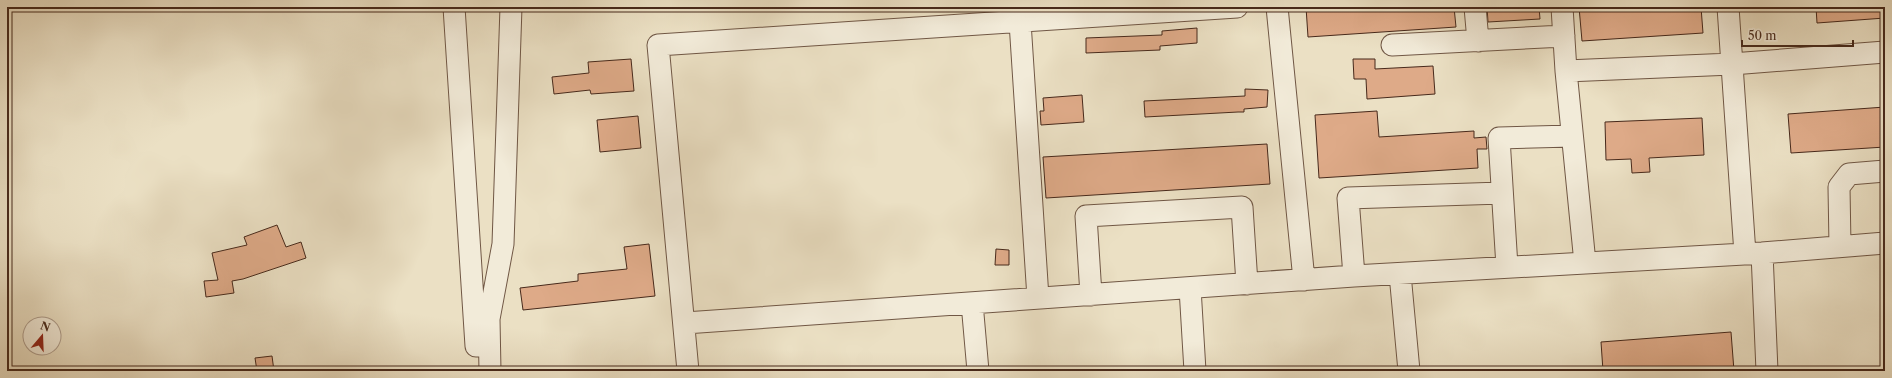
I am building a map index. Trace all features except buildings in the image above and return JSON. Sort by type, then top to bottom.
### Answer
[{"type":"street","points":[[454,7],[478,371]]},
{"type":"street","points":[[490,371],[489,319],[503,244],[512,7]]},
{"type":"street","points":[[688,371],[685,323],[658,45],[1237,7]]},
{"type":"street","points":[[1277,7],[1304,280]]},
{"type":"street","points":[[1475,7],[1478,41]]},
{"type":"street","points":[[1562,7],[1566,71],[1585,263]]},
{"type":"street","points":[[1728,7],[1732,64],[1767,371]]},
{"type":"street","points":[[1020,22],[1038,298]]},
{"type":"street","points":[[1392,45],[1564,36]]},
{"type":"street","points":[[1566,71],[1732,64],[1885,52]]},
{"type":"street","points":[[1507,267],[1499,138],[1572,136]]},
{"type":"street","points":[[1840,246],[1839,188],[1849,174],[1885,171]]},
{"type":"street","points":[[1354,276],[1348,198],[1502,193]]},
{"type":"street","points":[[1091,295],[1086,216],[1242,207],[1247,284]]},
{"type":"street","points":[[685,323],[1354,276],[1754,253],[1885,242]]},
{"type":"street","points":[[1400,274],[1409,371]]},
{"type":"street","points":[[1190,288],[1196,371]]},
{"type":"street","points":[[972,303],[978,371]]}]
